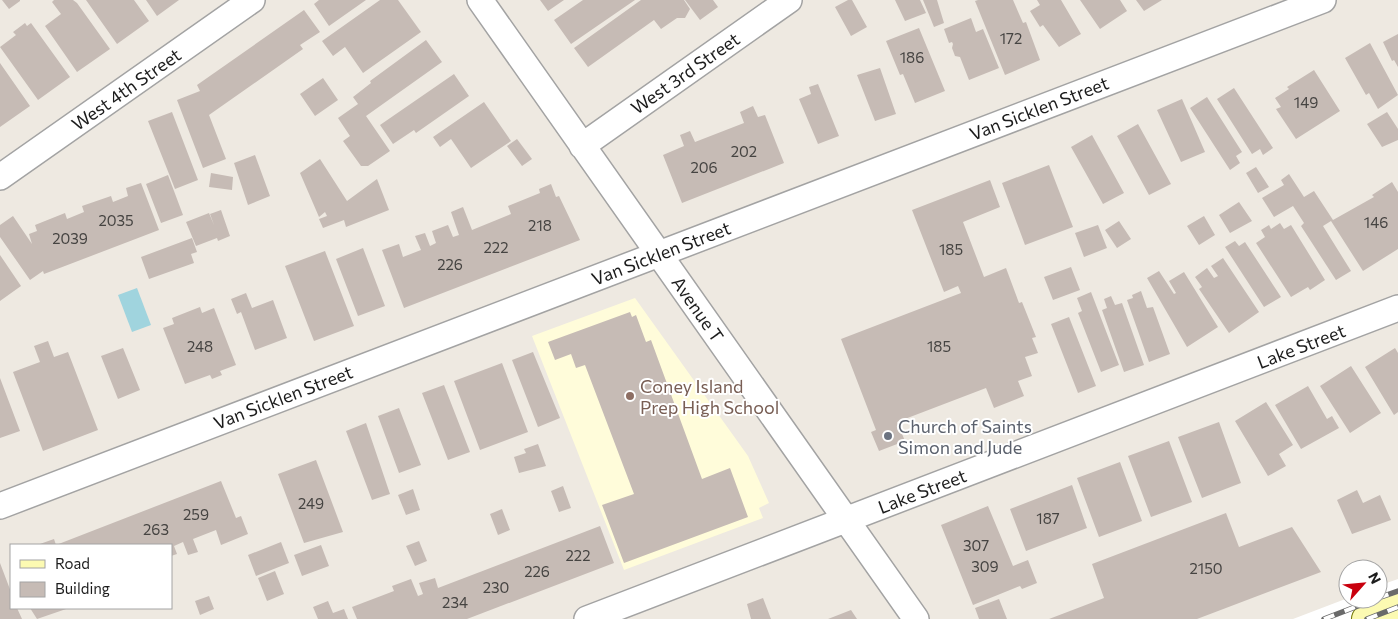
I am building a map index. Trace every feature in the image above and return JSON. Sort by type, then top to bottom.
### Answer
[{"type":"main road","points":[[1366,619],[1398,607]]},
{"type":"street","name":"West 4th Street","points":[[0,177],[252,0]]},
{"type":"street","name":"Avenue T","points":[[480,0],[916,619]]},
{"type":"street","name":"West 3rd Street","points":[[582,146],[789,0]]},
{"type":"street","name":"Van Sicklen Street","points":[[0,506],[1322,0]]},
{"type":"street","name":"Lake Street","points":[[587,619],[1398,308]]},
{"type":"shaded area","name":"Coney Island Prep High School","points":[[635,298],[748,456],[769,503],[759,508],[763,518],[624,570],[532,336]]},
{"type":"water","points":[[137,288],[151,325],[132,332],[118,295]]},
{"type":"pier","points":[[1398,579],[1398,619],[1293,619],[1338,602],[1338,609],[1388,609],[1388,582]]},
{"type":"building","points":[[2,0],[20,0],[20,1],[9,9]]},
{"type":"building","points":[[54,0],[73,0],[77,3],[110,49],[77,72],[45,26],[61,14],[52,2]]},
{"type":"building","points":[[86,0],[134,0],[149,21],[117,44]]},
{"type":"building","points":[[146,0],[179,0],[157,16]]},
{"type":"building","points":[[319,0],[366,0],[329,26],[314,4]]},
{"type":"building","points":[[380,0],[398,0],[421,32],[363,73],[345,47],[333,56],[322,41]]},
{"type":"building","points":[[540,0],[564,0],[548,11]]},
{"type":"building","points":[[583,0],[635,0],[571,44],[554,20]]},
{"type":"building","points":[[641,0],[684,0],[690,9],[685,18],[677,18],[661,29],[654,20],[588,67],[574,48]]},
{"type":"building","points":[[685,0],[713,0],[718,7],[700,20]]},
{"type":"building","points":[[848,0],[852,0],[867,27],[851,36],[835,7]]},
{"type":"building","points":[[895,0],[920,0],[926,13],[905,21]]},
{"type":"building","points":[[923,0],[937,0],[944,23],[934,27]]},
{"type":"building","points":[[1013,0],[1023,23],[1026,22],[1040,60],[1005,75],[975,1]]},
{"type":"building","points":[[1037,0],[1061,0],[1081,34],[1059,47],[1043,25],[1040,27],[1030,11],[1040,5]]},
{"type":"building","points":[[1080,0],[1120,0],[1127,11],[1100,29]]},
{"type":"building","points":[[1136,0],[1162,0],[1144,11]]},
{"type":"building","points":[[304,10],[320,32],[300,45],[303,49],[209,115],[226,159],[203,168],[177,100],[200,91],[197,85]]},
{"type":"building","points":[[971,18],[976,32],[983,29],[999,68],[969,80],[960,57],[955,56],[952,48],[953,44],[952,42],[949,43],[944,29]]},
{"type":"building","points":[[25,23],[27,26],[31,23],[70,77],[38,100],[0,47],[16,35],[13,32]]},
{"type":"building","points":[[919,28],[945,91],[915,103],[903,74],[900,75],[886,41]]},
{"type":"building","points":[[1398,34],[1398,67],[1394,60],[1392,61],[1383,42]]},
{"type":"building","points":[[426,40],[442,62],[366,116],[390,151],[368,166],[361,166],[343,141],[350,136],[338,118],[358,104],[353,97],[371,83],[370,81]]},
{"type":"building","points":[[1370,43],[1398,95],[1378,109],[1369,93],[1366,95],[1345,58]]},
{"type":"building","points":[[0,63],[30,106],[0,127]]},
{"type":"building","points":[[880,68],[896,114],[875,121],[857,75]]},
{"type":"building","points":[[1314,70],[1340,111],[1296,139],[1276,109],[1281,107],[1275,98],[1289,89],[1287,87]]},
{"type":"building","points":[[454,74],[469,96],[416,133],[414,130],[393,144],[380,125]]},
{"type":"building","points":[[323,78],[338,100],[315,116],[300,94]]},
{"type":"building","points":[[818,84],[839,136],[818,144],[799,99],[811,94],[809,87]]},
{"type":"building","points":[[1234,88],[1273,148],[1263,155],[1260,149],[1252,154],[1217,99]]},
{"type":"building","points":[[1207,97],[1242,152],[1236,156],[1240,163],[1230,170],[1190,108]]},
{"type":"building","points":[[1182,99],[1205,152],[1181,162],[1157,110]]},
{"type":"building","points":[[484,102],[511,141],[471,168],[451,139],[440,147],[433,137]]},
{"type":"building","points":[[753,106],[758,117],[765,115],[784,163],[682,203],[663,155],[684,146],[680,135],[690,131],[695,142],[744,123],[740,112]]},
{"type":"building","points":[[172,112],[198,180],[175,189],[148,121]]},
{"type":"building","points":[[1387,112],[1398,129],[1398,140],[1382,147],[1367,124]]},
{"type":"building","points":[[1138,124],[1171,184],[1149,195],[1117,136]]},
{"type":"building","points":[[1092,135],[1124,193],[1103,204],[1071,147]]},
{"type":"building","points":[[517,139],[532,159],[522,166],[507,146]]},
{"type":"building","points":[[255,155],[270,196],[248,205],[234,163]]},
{"type":"building","points":[[320,159],[347,201],[377,179],[389,210],[346,227],[344,220],[323,228],[319,219],[327,216],[325,212],[319,217],[300,173]]},
{"type":"building","points":[[1049,165],[1073,227],[1025,245],[1002,183]]},
{"type":"building","points":[[1256,167],[1269,187],[1258,193],[1246,173]]},
{"type":"building","points":[[211,173],[233,177],[232,190],[209,187]]},
{"type":"building","points":[[1289,174],[1304,197],[1314,191],[1333,220],[1374,197],[1372,195],[1392,182],[1398,192],[1398,249],[1363,271],[1331,221],[1323,226],[1351,271],[1336,280],[1301,226],[1304,223],[1293,206],[1274,217],[1262,198],[1284,185],[1281,180]]},
{"type":"building","points":[[168,175],[183,215],[161,223],[146,184]]},
{"type":"building","points":[[990,180],[1000,207],[963,222],[984,277],[1006,268],[1019,303],[1022,302],[1036,337],[1032,338],[1038,353],[1025,357],[1032,376],[1018,381],[1024,396],[994,408],[986,388],[897,422],[905,441],[879,451],[871,432],[876,430],[841,339],[961,293],[958,286],[944,292],[912,210]]},
{"type":"building","points":[[141,183],[159,230],[44,274],[43,271],[30,280],[0,237],[0,225],[13,216],[32,244],[29,234],[37,231],[35,225],[65,213],[67,219],[84,212],[82,206],[111,196],[113,202],[128,196],[126,188]]},
{"type":"building","points":[[551,184],[556,197],[559,196],[580,240],[404,308],[382,250],[399,244],[403,257],[421,250],[415,236],[425,233],[430,246],[436,243],[432,231],[448,225],[453,237],[459,235],[451,212],[463,207],[472,230],[511,214],[508,206],[540,193],[539,189]]},
{"type":"building","points":[[1239,202],[1252,221],[1230,233],[1219,215]]},
{"type":"building","points":[[221,210],[230,236],[218,241],[217,238],[196,246],[186,222],[209,213],[214,225],[210,214]]},
{"type":"building","points":[[1204,216],[1215,235],[1199,245],[1187,226]]},
{"type":"building","points":[[1119,221],[1131,239],[1117,248],[1105,230]]},
{"type":"building","points":[[1280,223],[1284,229],[1291,225],[1325,280],[1310,290],[1308,287],[1291,297],[1256,243],[1265,237],[1261,230],[1269,225],[1271,229]]},
{"type":"building","points":[[1098,225],[1107,248],[1084,257],[1075,233]]},
{"type":"building","points":[[192,238],[197,252],[191,254],[194,263],[149,279],[141,257]]},
{"type":"building","points":[[1235,241],[1239,246],[1245,242],[1281,297],[1264,307],[1225,247]]},
{"type":"building","points":[[363,248],[385,306],[358,316],[336,259]]},
{"type":"building","points":[[325,251],[354,326],[314,341],[285,266]]},
{"type":"building","points":[[0,255],[21,286],[0,301]]},
{"type":"building","points":[[1223,258],[1259,312],[1229,333],[1199,289],[1202,287],[1195,277],[1207,268],[1214,278],[1218,276],[1211,266]]},
{"type":"building","points":[[1071,267],[1080,290],[1053,300],[1044,277]]},
{"type":"building","points":[[1159,271],[1174,294],[1176,293],[1169,281],[1184,272],[1218,327],[1187,347],[1147,278]]},
{"type":"building","points":[[1141,291],[1147,308],[1153,307],[1170,354],[1149,362],[1127,300],[1133,298],[1132,295]]},
{"type":"building","points":[[1091,292],[1119,365],[1101,372],[1078,313],[1082,311],[1077,298]]},
{"type":"building","points":[[246,293],[252,308],[273,300],[287,338],[255,350],[241,312],[237,314],[231,299]]},
{"type":"building","points":[[1111,296],[1115,305],[1122,303],[1144,365],[1124,372],[1102,310],[1107,308],[1104,299]]},
{"type":"building","points":[[200,307],[202,313],[214,308],[236,365],[220,371],[222,375],[212,379],[210,375],[185,384],[163,328],[174,324],[172,318]]},
{"type":"building","points":[[630,312],[632,317],[636,315],[646,342],[651,340],[702,479],[730,468],[748,517],[624,563],[602,505],[634,494],[585,365],[576,368],[571,354],[555,360],[548,342]]},
{"type":"building","points":[[1069,317],[1096,386],[1078,393],[1051,324]]},
{"type":"building","points":[[48,341],[54,357],[68,352],[98,430],[43,451],[13,372],[40,362],[34,346]]},
{"type":"building","points":[[123,348],[140,390],[118,399],[101,356]]},
{"type":"building","points":[[1395,348],[1398,353],[1398,412],[1394,415],[1365,367]]},
{"type":"building","points":[[533,352],[560,418],[538,427],[512,360]]},
{"type":"building","points":[[502,363],[528,432],[480,450],[454,381]]},
{"type":"building","points":[[1351,366],[1381,413],[1350,433],[1320,386]]},
{"type":"building","points":[[0,378],[20,431],[0,438]]},
{"type":"building","points":[[444,385],[470,452],[448,460],[422,393]]},
{"type":"building","points":[[1308,386],[1327,419],[1332,416],[1339,428],[1301,449],[1275,405]]},
{"type":"building","points":[[1266,402],[1293,445],[1279,454],[1286,466],[1268,476],[1235,421]]},
{"type":"building","points":[[399,408],[421,465],[399,473],[378,416]]},
{"type":"building","points":[[1219,422],[1241,483],[1202,498],[1178,437]]},
{"type":"building","points":[[366,423],[390,494],[372,500],[346,431]]},
{"type":"building","points":[[1169,441],[1192,502],[1151,517],[1128,456]]},
{"type":"building","points":[[538,444],[546,466],[519,473],[514,457],[526,453],[524,449]]},
{"type":"building","points":[[316,460],[343,532],[304,543],[278,474]]},
{"type":"building","points":[[1120,462],[1142,521],[1099,537],[1077,478]]},
{"type":"building","points":[[221,481],[236,518],[241,516],[248,534],[221,545],[216,530],[193,539],[198,552],[188,555],[183,542],[174,546],[177,554],[172,556],[172,544],[59,544]]},
{"type":"building","points":[[1072,485],[1087,528],[1026,551],[1010,509]]},
{"type":"building","points":[[563,486],[571,508],[559,512],[551,491]]},
{"type":"building","points":[[413,489],[420,510],[406,515],[398,495]]},
{"type":"building","points":[[1357,490],[1363,503],[1380,495],[1391,520],[1352,534],[1337,500]]},
{"type":"building","points":[[988,506],[1013,566],[1028,560],[1037,583],[1022,589],[1020,586],[973,605],[941,525]]},
{"type":"building","points":[[502,509],[510,530],[498,535],[490,514]]},
{"type":"building","points":[[1226,513],[1239,547],[1292,527],[1321,572],[1197,619],[1049,619],[1104,598],[1092,564]]},
{"type":"building","points":[[600,526],[614,563],[467,619],[357,619],[352,607],[394,591],[392,586],[411,579],[418,596],[423,594],[419,583],[435,578],[438,588]]},
{"type":"building","points":[[54,539],[56,544],[40,544]]},
{"type":"building","points":[[419,541],[427,561],[415,566],[406,546]]},
{"type":"building","points":[[281,542],[289,563],[256,576],[248,555]]},
{"type":"building","points":[[321,545],[329,566],[302,576],[294,555]]},
{"type":"building","points":[[0,563],[10,589],[10,609],[17,609],[22,619],[0,619]]},
{"type":"building","points":[[275,571],[284,594],[267,601],[258,578]]},
{"type":"building","points":[[209,596],[214,609],[200,615],[195,601]]},
{"type":"building","points":[[763,598],[771,619],[751,619],[747,604]]},
{"type":"building","points":[[999,599],[1007,619],[979,619],[975,608]]},
{"type":"building","points":[[328,601],[333,613],[344,609],[348,619],[318,619],[313,607]]},
{"type":"building","points":[[31,609],[66,609],[37,619]]},
{"type":"building","points":[[851,610],[857,619],[828,619]]},
{"type":"railway","points":[[1388,594],[1398,591]]},
{"type":"railway","points":[[1367,619],[1398,607]]},
{"type":"railway","points":[[1324,619],[1350,609]]},
{"type":"place","name":"Coney Island Prep High School","points":[[630,396]]},
{"type":"place","name":"Church of Saints Simon and Jude","points":[[888,436]]}]
